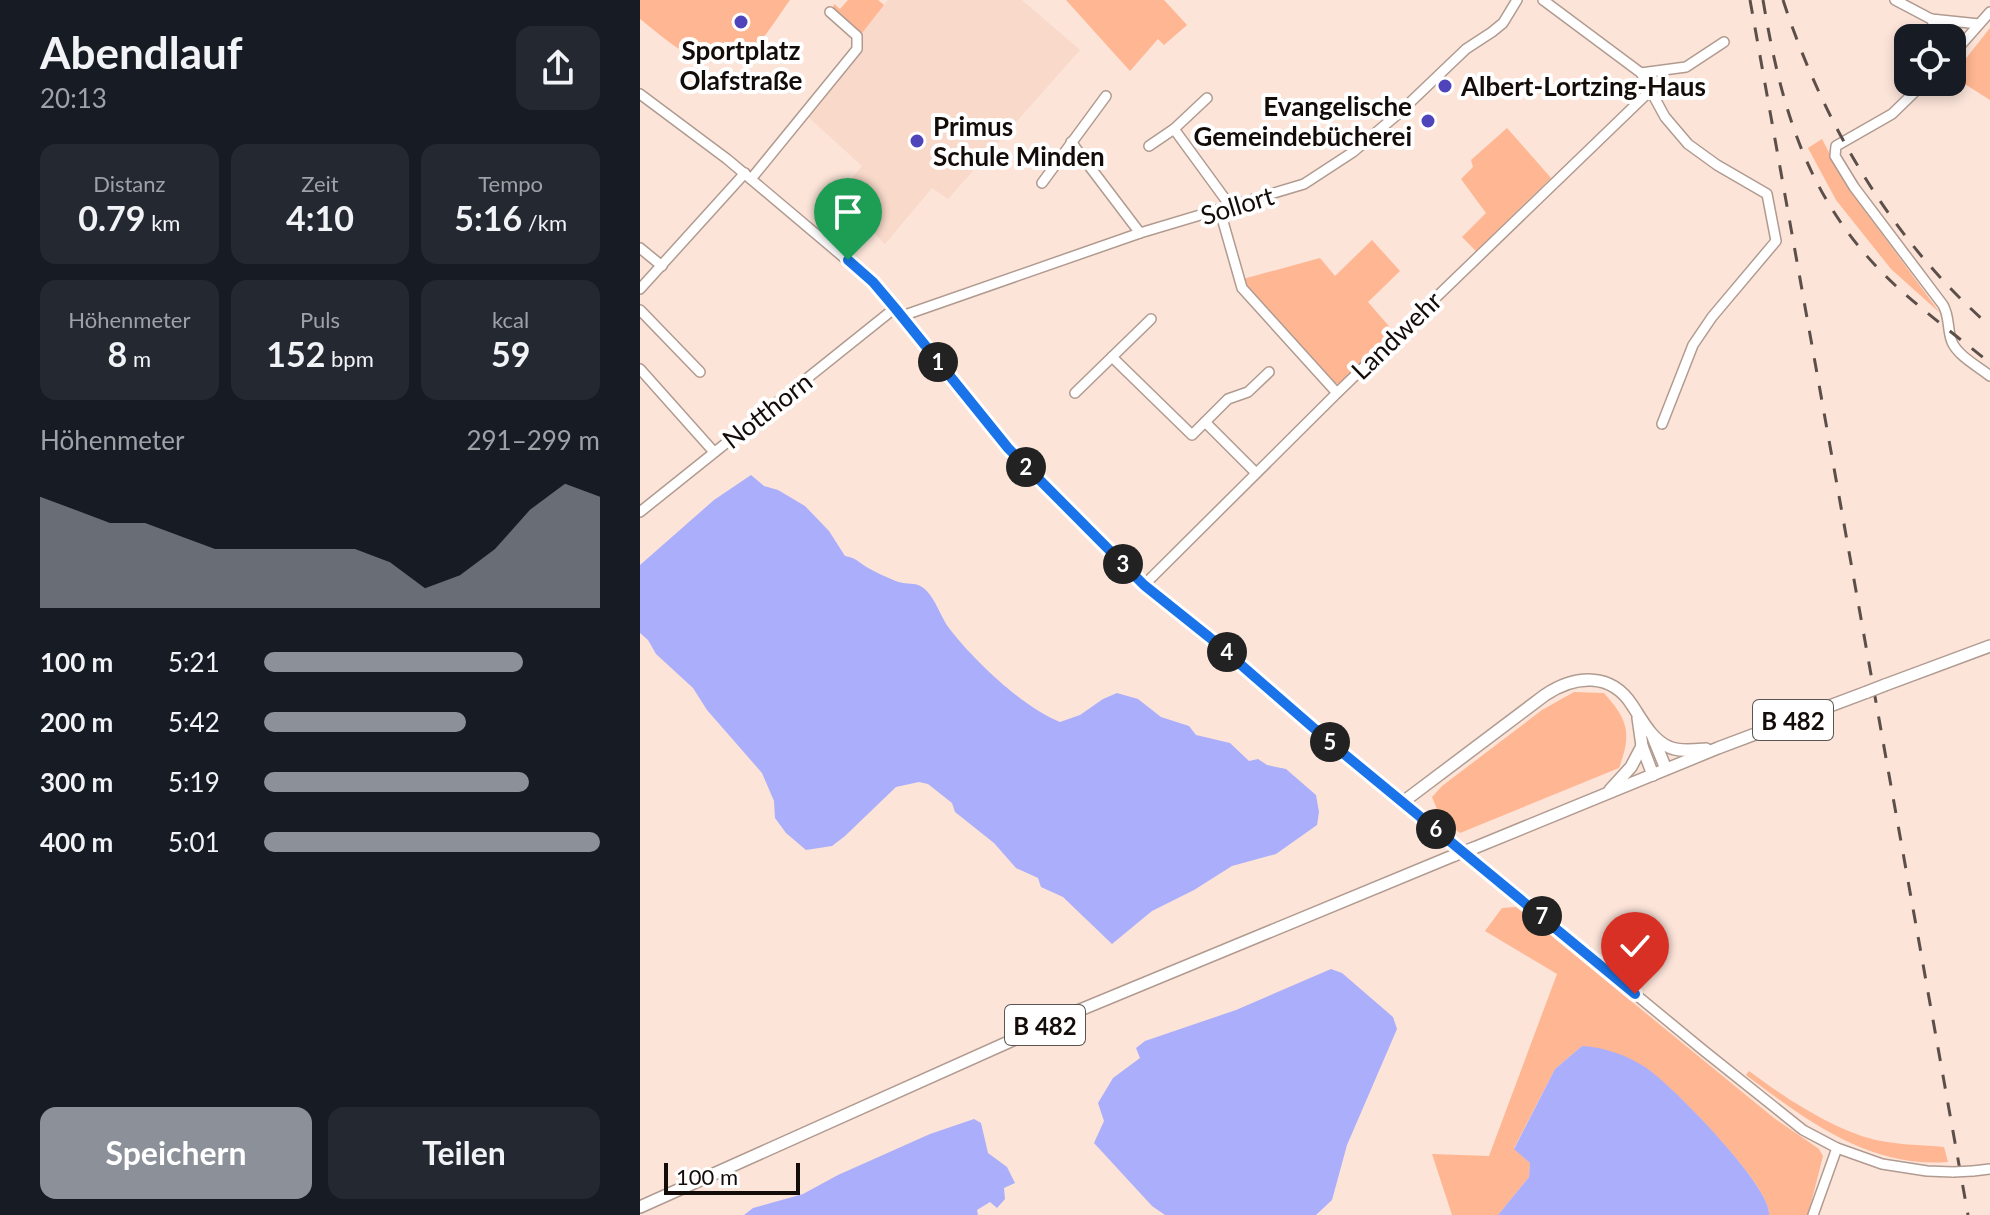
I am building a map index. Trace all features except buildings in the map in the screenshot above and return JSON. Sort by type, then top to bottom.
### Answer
[{"type":"main road","name":"B 482","points":[[640,1207],[1080,1010],[1718,748],[1990,646]]},
{"type":"main road","points":[[1403,802],[1561,684],[1586,679],[1604,682],[1620,691],[1660,742],[1676,750],[1718,748]]},
{"type":"main road","points":[[1637,714],[1642,746],[1653,775]]},
{"type":"main road","points":[[1651,733],[1666,769]]},
{"type":"main road","points":[[1605,794],[1631,767],[1642,746]]},
{"type":"street","name":"Sollort","points":[[899,312],[1140,233],[1304,184],[1353,152],[1398,114],[1466,49],[1503,23],[1517,0]]},
{"type":"street","points":[[1543,0],[1641,73],[1665,117],[1688,144],[1767,194],[1776,241],[1712,317],[1693,345],[1662,424]]},
{"type":"street","points":[[1895,0],[1931,19],[1979,24]]},
{"type":"street","points":[[640,289],[748,176],[857,49],[858,40],[853,31],[830,12]]},
{"type":"street","points":[[1966,39],[1990,12]]},
{"type":"street","points":[[1931,19],[1934,24]]},
{"type":"street","points":[[1641,73],[1686,67],[1724,42]]},
{"type":"street","name":"Landwehr","points":[[1144,585],[1337,393],[1652,89]]},
{"type":"street","points":[[640,94],[748,176],[865,275],[899,312],[1008,448],[1144,585],[1779,1112],[1803,1130],[1837,1148],[1882,1164],[1927,1171],[1990,1169]]},
{"type":"street","points":[[1042,183],[1106,96]]},
{"type":"street","points":[[1911,96],[1892,114],[1836,146],[1835,156],[1854,187],[1943,305],[1956,349],[1990,376]]},
{"type":"street","points":[[1149,146],[1174,129],[1207,98]]},
{"type":"street","points":[[1174,129],[1231,207]]},
{"type":"street","points":[[1071,142],[1140,233]]},
{"type":"street","points":[[1220,211],[1242,288],[1337,393]]},
{"type":"street","points":[[640,248],[662,266]]},
{"type":"street","points":[[640,310],[700,372]]},
{"type":"street","name":"Notthorn","points":[[640,512],[899,312]]},
{"type":"street","points":[[1075,393],[1151,319]]},
{"type":"street","points":[[1112,357],[1192,435],[1228,399],[1248,392],[1269,372]]},
{"type":"street","points":[[640,369],[714,452]]},
{"type":"street","points":[[1205,422],[1256,473]]},
{"type":"street","points":[[1813,1215],[1837,1148]]},
{"type":"shaded area","points":[[640,0],[790,0],[751,50],[721,63],[692,56],[665,39],[640,19]]},
{"type":"shaded area","points":[[848,0],[878,0],[884,5],[862,33],[833,8],[834,4],[840,9]]},
{"type":"shaded area","name":"Primus Schule Minden","points":[[888,0],[1022,0],[1080,50],[948,199],[932,188],[885,244],[837,197],[862,166],[806,115],[863,46],[861,34]]},
{"type":"shaded area","points":[[1066,0],[1164,0],[1187,25],[1164,45],[1158,39],[1130,71]]},
{"type":"shaded area","points":[[1990,28],[1990,100],[1966,85],[1966,58]]},
{"type":"shaded area","points":[[1507,128],[1551,178],[1476,251],[1462,237],[1486,213],[1461,179],[1473,167],[1471,160]]},
{"type":"shaded area","points":[[1822,139],[1846,185],[1940,313],[1891,269],[1836,200],[1808,148]]},
{"type":"shaded area","points":[[1372,240],[1400,271],[1368,302],[1394,332],[1340,384],[1332,383],[1248,289],[1243,279],[1320,258],[1335,276]]},
{"type":"shaded area","points":[[1574,692],[1604,693],[1623,719],[1626,745],[1619,768],[1460,833],[1441,819],[1432,797],[1442,786],[1542,710]]},
{"type":"shaded area","points":[[1516,907],[1774,1118],[1819,1149],[1823,1156],[1808,1215],[1769,1215],[1766,1202],[1739,1161],[1660,1079],[1632,1061],[1582,1046],[1555,1069],[1514,1148],[1530,1163],[1529,1177],[1498,1215],[1452,1215],[1432,1154],[1489,1156],[1557,974],[1485,931],[1502,908]]},
{"type":"shaded area","points":[[1749,1071],[1795,1103],[1847,1130],[1881,1141],[1944,1147],[1948,1162],[1919,1162],[1891,1157],[1840,1138],[1769,1092],[1746,1075]]},
{"type":"water","points":[[751,475],[764,486],[778,490],[805,506],[829,531],[845,556],[894,580],[922,587],[949,628],[971,654],[1031,706],[1060,722],[1080,715],[1117,693],[1138,699],[1161,717],[1189,726],[1196,735],[1230,743],[1249,761],[1258,759],[1267,765],[1286,769],[1316,795],[1319,812],[1317,825],[1276,854],[1232,866],[1152,911],[1112,944],[1063,897],[1041,887],[1038,878],[1016,868],[994,843],[955,812],[952,803],[928,784],[919,782],[896,787],[832,846],[806,850],[786,833],[775,818],[774,801],[762,773],[707,710],[693,688],[656,654],[640,633],[640,565],[714,500]]},
{"type":"water","points":[[1331,969],[1342,973],[1393,1017],[1397,1029],[1347,1145],[1332,1200],[1316,1215],[1165,1215],[1152,1206],[1094,1143],[1104,1121],[1098,1103],[1113,1078],[1140,1058],[1136,1048],[1145,1041],[1236,1010]]},
{"type":"water","points":[[1582,1046],[1623,1055],[1658,1077],[1738,1161],[1766,1202],[1769,1215],[1498,1215],[1529,1177],[1530,1163],[1514,1149],[1555,1069]]},
{"type":"water","points":[[974,1119],[981,1123],[988,1153],[1007,1167],[1015,1183],[1004,1188],[1005,1199],[997,1208],[990,1202],[977,1210],[978,1215],[744,1215],[753,1208],[803,1194],[930,1134]]},
{"type":"railway","points":[[1750,0],[1968,1215]]},
{"type":"railway","points":[[1763,0],[1790,119],[1821,190],[1841,223],[1896,286],[1990,363]]},
{"type":"railway","points":[[1783,0],[1818,91],[1865,177],[1922,256],[1990,326]]},
{"type":"place","name":"Sportplatz Olafstraße","points":[[741,22]]},
{"type":"place","name":"Albert-Lortzing-Haus","points":[[1445,86]]},
{"type":"place","name":"Evangelische Gemeindebücherei","points":[[1428,121]]},
{"type":"place","name":"Primus Schule Minden","points":[[917,141]]},
{"type":"route","points":[[848,260],[873,282],[1008,448],[1144,585],[1635,994]]}]
